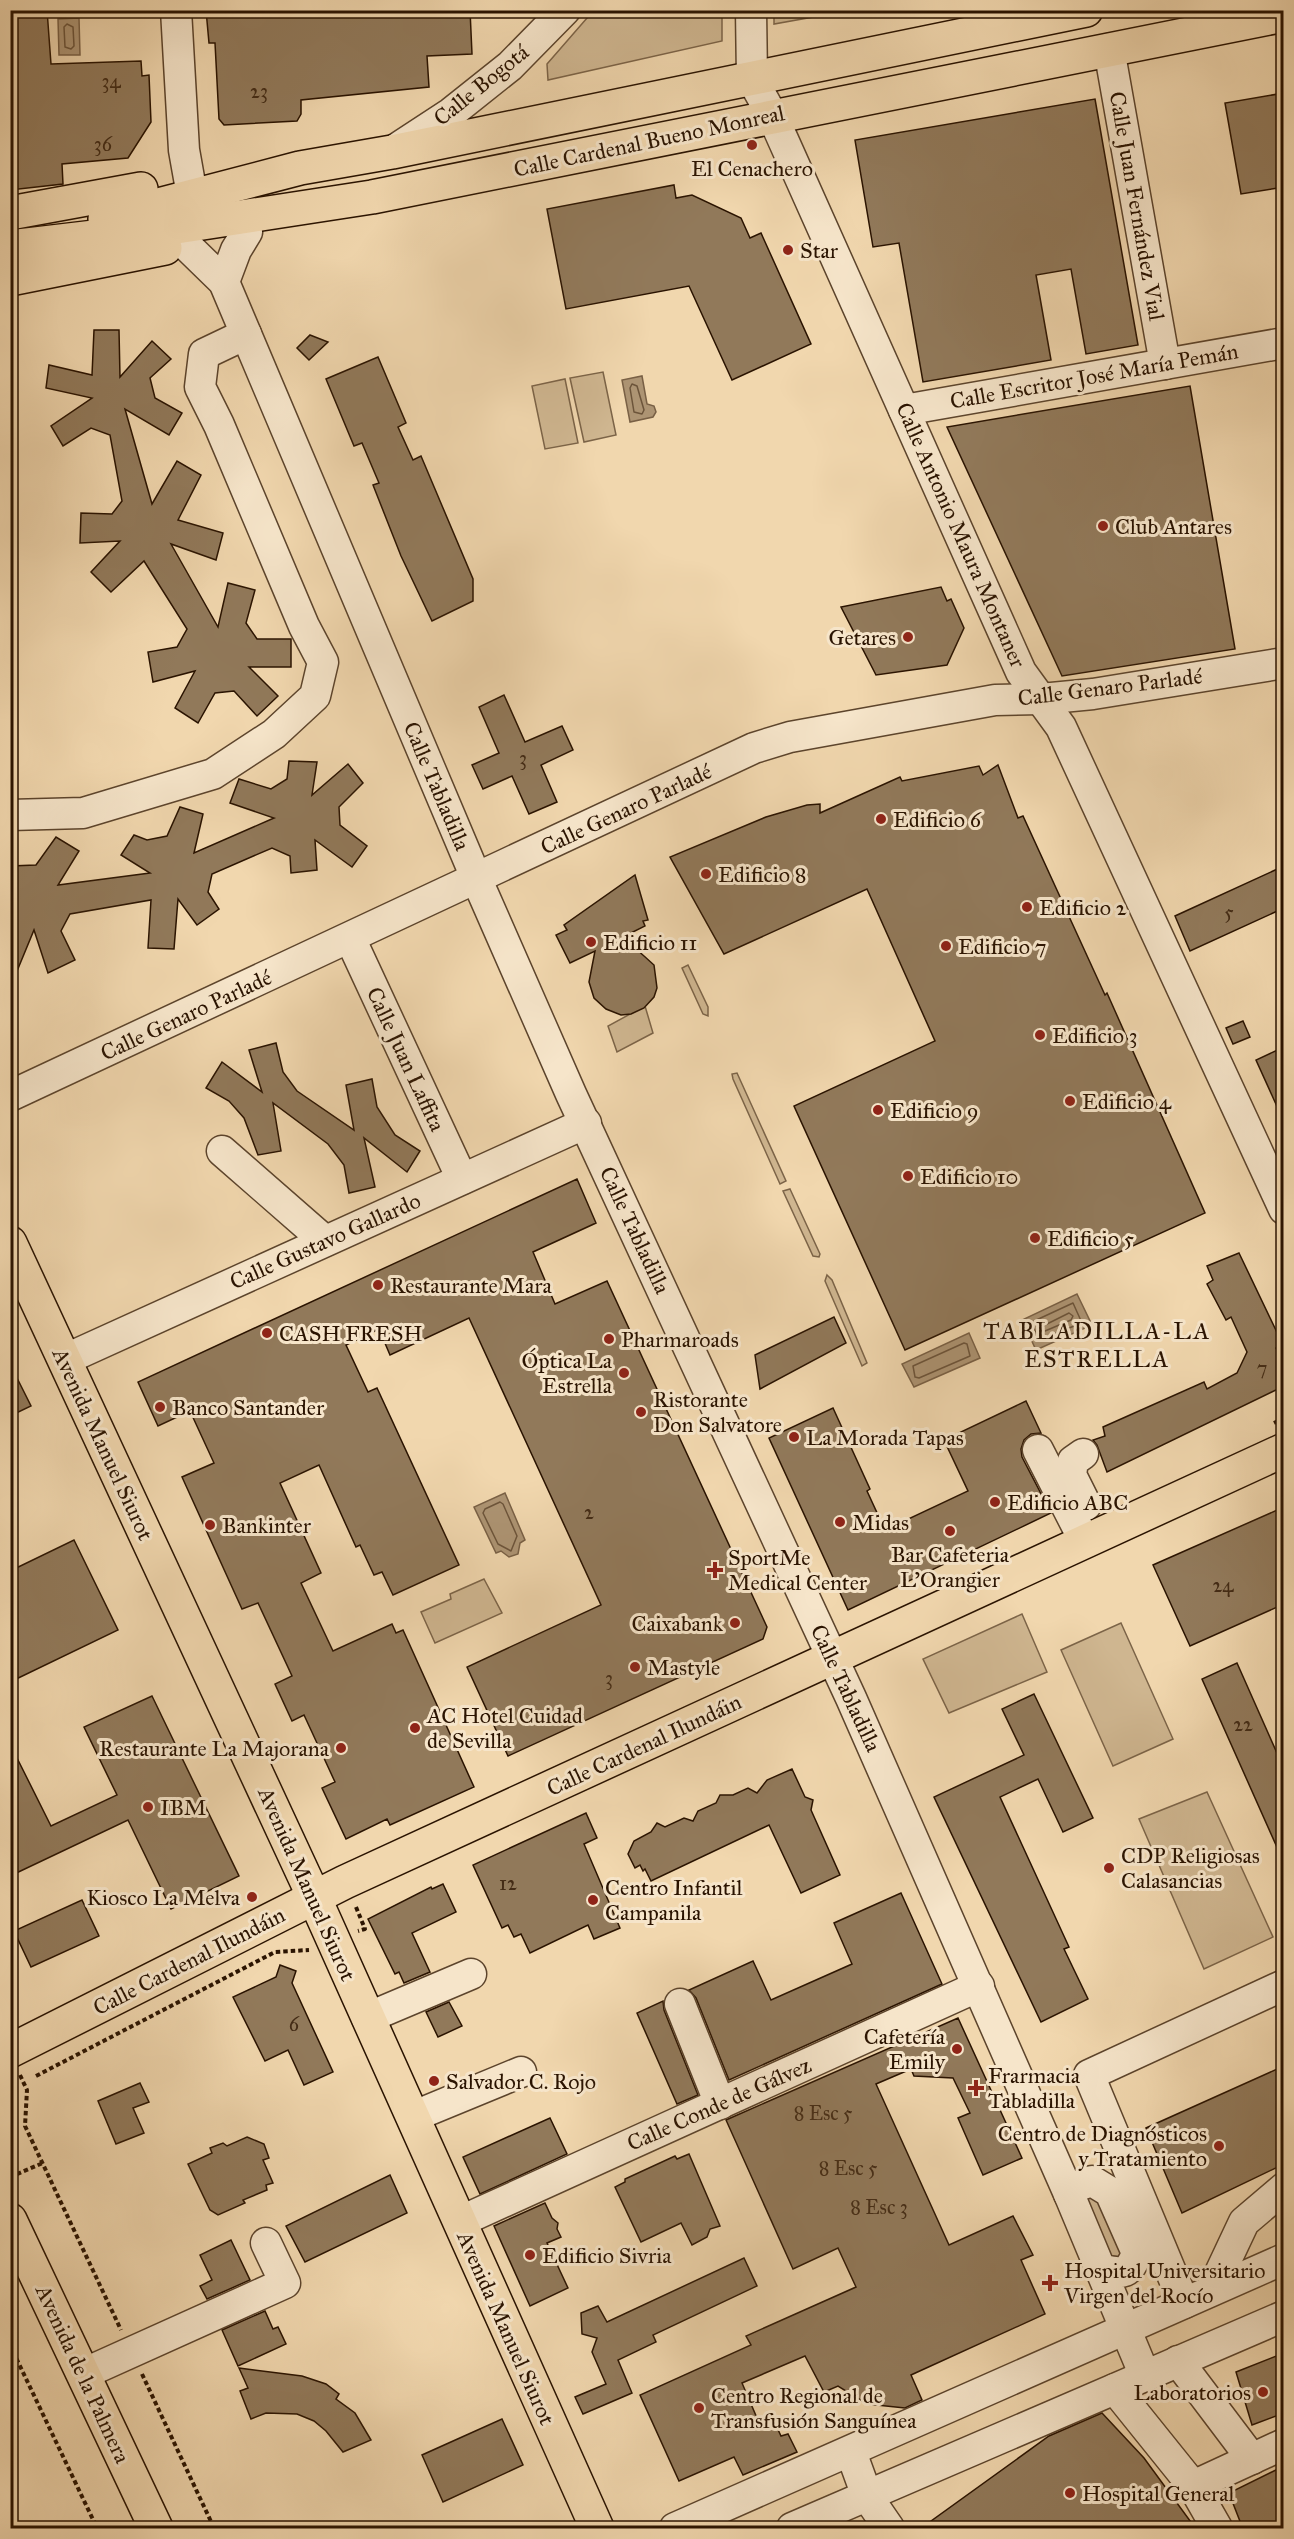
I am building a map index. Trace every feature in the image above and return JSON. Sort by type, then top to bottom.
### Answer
[{"type":"main road","name":"Calle Cardenal Bueno Monreal","points":[[10,246],[191,188],[392,152],[1086,10]]},
{"type":"main road","name":"Calle Cardenal Bueno Monreal","points":[[10,246],[170,228],[372,197],[1284,15]]},
{"type":"main road","points":[[10,213],[191,188]]},
{"type":"main road","points":[[10,279],[247,232],[372,197]]},
{"type":"main road","name":"Avenida Manuel Siurot","points":[[10,1244],[314,1897],[597,2529]]},
{"type":"main road","name":"Calle Cardenal Ilundáin","points":[[15,2063],[314,1897],[1284,1450]]},
{"type":"main road","name":"Avenida de la Palmera","points":[[10,2220],[156,2529]]},
{"type":"street","points":[[176,10],[184,150],[191,188]]},
{"type":"street","name":"Calle Bogotá","points":[[392,152],[451,113],[510,66],[565,10]]},
{"type":"street","points":[[751,10],[752,79],[772,116]]},
{"type":"street","name":"Calle Juan Fernández Vial","points":[[1109,49],[1165,364]]},
{"type":"street","name":"Calle Antonio Maura Montaner","points":[[772,116],[1021,672],[1061,727],[1284,1209]]},
{"type":"street","points":[[224,282],[236,250],[247,232]]},
{"type":"street","name":"Calle Tabladilla","points":[[185,244],[224,282],[477,880],[979,1986],[1103,2270],[1145,2376]]},
{"type":"street","points":[[10,815],[83,813],[213,774],[274,734],[315,696],[323,662],[304,626],[219,425],[200,387],[204,354],[246,334]]},
{"type":"street","name":"Calle Escritor José María Pemán","points":[[904,410],[1284,343]]},
{"type":"street","name":"Calle Genaro Parladé","points":[[10,1096],[763,745],[790,737],[995,700],[1041,699],[1093,694],[1284,663]]},
{"type":"street","name":"Calle Juan Laffita","points":[[350,938],[462,1179]]},
{"type":"street","name":"Calle Gustavo Gallardo","points":[[64,1360],[586,1123]]},
{"type":"street","points":[[222,1151],[325,1241]]},
{"type":"street","points":[[1038,1450],[1094,1538]]},
{"type":"street","points":[[1083,1454],[1073,1461],[1071,1475],[1094,1538]]},
{"type":"street","points":[[367,2018],[471,1974]]},
{"type":"street","points":[[1184,2303],[1089,2075],[1284,1985]]},
{"type":"street","name":"Calle Conde de Gálvez","points":[[459,2222],[979,1986]]},
{"type":"street","points":[[680,2004],[720,2104]]},
{"type":"street","points":[[412,2117],[521,2072]]},
{"type":"street","points":[[1065,2183],[1080,2185],[1092,2181],[1105,2187],[1114,2200],[1136,2246],[1137,2253],[1131,2268],[1125,2271],[1103,2270]]},
{"type":"street","points":[[1212,2290],[1244,2222],[1284,2188]]},
{"type":"street","points":[[83,2374],[285,2283],[266,2243]]},
{"type":"street","points":[[675,2529],[1284,2259]]},
{"type":"street","points":[[792,2529],[1284,2316]]},
{"type":"street","points":[[1178,2361],[1252,2459]]},
{"type":"street","points":[[1115,2389],[1193,2487],[1217,2529]]},
{"type":"street","points":[[1193,2487],[1284,2444]]},
{"type":"street","points":[[851,2452],[867,2496],[889,2529]]},
{"type":"path","points":[[355,1904],[365,1929]]},
{"type":"path","points":[[36,2076],[275,1952],[310,1950]]},
{"type":"path","points":[[10,2177],[43,2163],[25,2126],[27,2090],[15,2063]]},
{"type":"path","points":[[10,2345],[97,2529]]},
{"type":"shaded area","points":[[594,10],[722,11],[722,41],[548,80],[547,64]]},
{"type":"shaded area","points":[[774,10],[847,11],[774,24]]},
{"type":"shaded area","points":[[603,372],[616,435],[584,442],[570,378]]},
{"type":"shaded area","points":[[565,379],[578,443],[545,449],[532,386]]},
{"type":"shaded area","points":[[688,965],[708,1007],[708,1016],[703,1014],[682,968]]},
{"type":"shaded area","points":[[645,1006],[653,1033],[617,1052],[608,1026]]},
{"type":"shaded area","points":[[737,1073],[786,1181],[780,1184],[733,1079],[732,1074]]},
{"type":"shaded area","points":[[790,1189],[820,1254],[819,1257],[813,1256],[783,1191]]},
{"type":"shaded area","points":[[827,1275],[832,1280],[867,1363],[862,1366],[825,1281]]},
{"type":"shaded area","points":[[484,1579],[502,1613],[435,1643],[421,1612],[451,1599],[450,1594]]},
{"type":"shaded area","points":[[1022,1614],[1047,1672],[949,1713],[923,1659]]},
{"type":"shaded area","points":[[1121,1623],[1173,1739],[1113,1766],[1061,1650]]},
{"type":"shaded area","points":[[1207,1792],[1273,1937],[1204,1969],[1139,1819]]},
{"type":"shaded area","points":[[1094,2191],[1127,2245],[1114,2265],[1082,2196]]},
{"type":"water","points":[[79,18],[80,55],[59,55],[58,19]]},
{"type":"water","points":[[642,376],[647,404],[654,406],[656,412],[653,417],[630,422],[622,380]]},
{"type":"water","points":[[1077,1294],[1092,1325],[1036,1350],[1022,1320]]},
{"type":"water","points":[[969,1333],[980,1358],[914,1387],[902,1364]]},
{"type":"water","points":[[505,1493],[525,1540],[520,1543],[518,1554],[509,1557],[501,1551],[496,1553],[474,1507]]},
{"type":"building","points":[[10,10],[47,10],[51,64],[141,61],[142,76],[149,75],[151,122],[128,158],[62,164],[63,184],[10,190]]},
{"type":"building","points":[[206,10],[470,10],[472,54],[427,56],[429,87],[301,100],[301,114],[297,121],[224,125],[219,119],[215,43],[209,43]]},
{"type":"building","points":[[1284,93],[1284,187],[1241,194],[1225,103]]},
{"type":"building","points":[[1095,99],[1138,345],[1086,354],[1071,269],[1036,275],[1051,360],[923,382],[899,243],[873,247],[855,140]]},
{"type":"building","points":[[674,185],[676,198],[692,195],[741,218],[750,238],[761,233],[811,344],[732,380],[689,286],[566,309],[547,209]]},
{"type":"building","points":[[94,330],[119,330],[120,377],[152,341],[171,359],[150,378],[155,398],[182,413],[169,435],[125,409],[152,504],[177,461],[201,475],[178,520],[223,533],[216,560],[171,544],[218,627],[228,583],[255,590],[246,623],[257,639],[291,639],[291,667],[249,667],[278,696],[257,716],[234,691],[215,693],[198,723],[175,708],[195,671],[153,682],[148,652],[177,647],[187,629],[144,561],[111,592],[91,572],[120,541],[80,543],[81,513],[112,514],[122,501],[110,435],[91,428],[63,446],[51,426],[92,398],[46,388],[49,365],[92,375]]},
{"type":"building","points":[[310,335],[328,342],[309,360],[297,348]]},
{"type":"building","points":[[378,357],[406,423],[398,427],[413,460],[421,456],[473,579],[473,601],[432,621],[401,556],[373,485],[379,483],[362,443],[354,446],[326,379]]},
{"type":"building","name":"Club Antares","points":[[1190,386],[1235,649],[1062,676],[947,427]]},
{"type":"building","name":"Getares","points":[[941,587],[947,601],[951,599],[964,628],[947,665],[876,675],[841,607]]},
{"type":"building","points":[[504,695],[525,742],[562,726],[573,750],[541,765],[557,802],[529,814],[512,776],[483,789],[472,765],[499,753],[479,707]]},
{"type":"building","points":[[289,761],[317,762],[312,795],[348,764],[363,783],[339,807],[340,825],[367,846],[352,867],[315,840],[317,870],[291,873],[290,856],[272,848],[212,874],[208,892],[219,909],[197,925],[178,899],[174,949],[148,948],[151,900],[70,914],[61,931],[75,960],[48,973],[34,930],[10,988],[10,866],[36,865],[56,837],[79,851],[58,885],[150,873],[121,855],[134,835],[147,840],[167,836],[180,807],[203,814],[194,853],[274,818],[230,803],[239,779],[271,789],[287,779]]},
{"type":"building","points":[[998,765],[1018,818],[1023,816],[1105,995],[1107,993],[1205,1213],[905,1350],[794,1106],[935,1041],[867,889],[724,954],[670,857],[766,817],[807,805],[820,804],[820,813],[900,777],[902,781],[979,766],[983,775]]},
{"type":"building","points":[[1284,866],[1284,908],[1190,951],[1175,916]]},
{"type":"building","name":"Edificio 11","points":[[635,875],[648,920],[643,921],[645,926],[623,937],[654,965],[657,988],[654,997],[644,1008],[631,1014],[621,1015],[606,1009],[594,998],[589,982],[595,951],[570,963],[556,935],[567,930],[564,925]]},
{"type":"building","points":[[1243,1021],[1250,1037],[1233,1044],[1226,1028]]},
{"type":"building","points":[[276,1043],[283,1072],[297,1091],[354,1130],[346,1085],[372,1079],[377,1107],[395,1135],[420,1151],[407,1172],[364,1138],[375,1187],[349,1193],[344,1165],[328,1144],[273,1103],[281,1151],[258,1155],[244,1118],[229,1101],[206,1088],[222,1062],[262,1092],[249,1050]]},
{"type":"building","points":[[1284,1047],[1284,1122],[1256,1060]]},
{"type":"building","points":[[577,1179],[596,1223],[533,1252],[555,1304],[607,1281],[767,1627],[763,1639],[508,1756],[467,1667],[601,1605],[469,1318],[390,1355],[379,1329],[346,1345],[368,1392],[377,1388],[459,1565],[393,1595],[382,1572],[374,1575],[360,1545],[356,1547],[319,1465],[280,1483],[321,1573],[301,1583],[333,1651],[392,1624],[396,1633],[403,1630],[474,1787],[390,1825],[387,1819],[346,1839],[322,1788],[335,1782],[304,1715],[292,1721],[275,1684],[292,1676],[258,1603],[242,1609],[182,1477],[214,1463],[190,1411],[158,1426],[138,1382]]},
{"type":"building","points":[[1239,1253],[1283,1345],[1276,1348],[1284,1363],[1284,1386],[1107,1472],[1093,1440],[1105,1436],[1103,1427],[1204,1382],[1207,1389],[1237,1373],[1247,1352],[1231,1317],[1226,1320],[1207,1284],[1213,1280],[1207,1266]]},
{"type":"building","points":[[834,1317],[846,1343],[760,1389],[755,1355]]},
{"type":"building","points":[[10,1364],[31,1406],[10,1416]]},
{"type":"building","name":"Edificio ABC","points":[[1026,1401],[1041,1433],[1031,1434],[1024,1440],[1021,1449],[1022,1457],[1051,1513],[848,1610],[769,1438],[833,1408],[870,1489],[867,1491],[885,1530],[968,1491],[944,1440]]},
{"type":"building","points":[[1284,1507],[1284,1604],[1190,1646],[1153,1565]]},
{"type":"building","points":[[74,1540],[118,1630],[10,1682],[10,1571]]},
{"type":"building","points":[[1237,1663],[1284,1769],[1284,1863],[1202,1679]]},
{"type":"building","points":[[1034,1694],[1093,1818],[1063,1832],[1038,1779],[1000,1797],[1069,1947],[1064,1949],[1088,1999],[1041,2022],[934,1797],[1024,1755],[1002,1709]]},
{"type":"building","name":"IBM","points":[[152,1696],[239,1876],[171,1909],[128,1820],[10,1876],[10,1744],[51,1826],[117,1795],[84,1727]]},
{"type":"building","points":[[792,1769],[805,1797],[813,1800],[811,1810],[840,1875],[801,1893],[769,1825],[651,1881],[645,1869],[643,1871],[640,1865],[635,1868],[628,1854],[634,1841],[651,1832],[657,1823],[665,1827],[684,1818],[693,1821],[698,1811],[716,1803],[720,1795],[733,1795],[748,1788],[757,1793],[767,1780]]},
{"type":"building","points":[[586,1813],[597,1838],[584,1844],[620,1928],[594,1939],[588,1925],[530,1953],[521,1934],[514,1937],[508,1925],[502,1928],[473,1865]]},
{"type":"building","points":[[443,1884],[456,1912],[412,1933],[430,1972],[404,1983],[399,1972],[395,1974],[368,1919],[431,1887],[432,1889]]},
{"type":"building","points":[[901,1893],[942,1984],[729,2080],[696,1998],[689,1990],[753,1961],[771,2000],[852,1964],[834,1923]]},
{"type":"building","points":[[82,1900],[99,1936],[31,1967],[14,1931]]},
{"type":"building","points":[[280,1965],[296,1971],[292,1983],[333,2072],[304,2085],[288,2050],[265,2061],[233,1997],[276,1977]]},
{"type":"building","points":[[663,2001],[664,2010],[698,2095],[677,2104],[637,2013]]},
{"type":"building","points":[[449,2002],[462,2026],[438,2037],[426,2012]]},
{"type":"building","points":[[958,2018],[1022,2158],[983,2175],[958,2118],[970,2113],[953,2078],[914,2076],[911,2069],[876,2084],[949,2245],[1013,2216],[1033,2255],[1021,2260],[1045,2314],[911,2375],[922,2400],[905,2408],[867,2404],[838,2386],[824,2392],[805,2356],[742,2383],[760,2425],[774,2421],[781,2436],[788,2434],[797,2452],[743,2475],[734,2457],[679,2481],[640,2395],[751,2345],[746,2336],[856,2287],[838,2248],[793,2269],[726,2120]]},
{"type":"building","name":"Centro de Diagnósticos y Tratamiento","points":[[1284,2066],[1284,2164],[1182,2213],[1146,2128]]},
{"type":"building","points":[[140,2083],[149,2102],[133,2108],[144,2133],[116,2144],[98,2101]]},
{"type":"building","points":[[550,2118],[567,2154],[480,2194],[463,2157]]},
{"type":"building","points":[[247,2137],[264,2144],[269,2158],[263,2160],[273,2183],[266,2185],[267,2190],[243,2200],[245,2203],[218,2215],[210,2210],[188,2164],[212,2153],[210,2148],[223,2143],[227,2146]]},
{"type":"building","points":[[689,2154],[720,2226],[710,2229],[707,2237],[692,2245],[681,2223],[641,2242],[615,2187],[625,2182],[625,2179],[675,2156],[677,2159]]},
{"type":"building","points":[[390,2175],[407,2213],[305,2262],[286,2226]]},
{"type":"building","name":"Edificio Sivria","points":[[545,2203],[552,2218],[558,2223],[557,2229],[561,2237],[547,2243],[568,2288],[530,2306],[494,2226]]},
{"type":"building","points":[[231,2240],[250,2280],[207,2299],[200,2286],[212,2280],[200,2255]]},
{"type":"building","points":[[744,2258],[757,2286],[653,2335],[656,2342],[618,2360],[632,2393],[583,2414],[575,2397],[606,2384],[592,2352],[597,2338],[582,2334],[581,2313],[598,2306],[607,2322]]},
{"type":"building","points":[[265,2311],[273,2329],[278,2327],[286,2344],[238,2366],[222,2330]]},
{"type":"building","name":"Laboratorios","points":[[1284,2353],[1284,2413],[1252,2425],[1236,2372]]},
{"type":"building","points":[[239,2368],[302,2376],[326,2384],[339,2394],[336,2399],[355,2413],[371,2440],[343,2452],[326,2431],[314,2421],[297,2414],[266,2413],[251,2419],[240,2391],[248,2388]]},
{"type":"building","name":"Hospital General","points":[[1102,2413],[1144,2458],[1196,2529],[920,2529],[1049,2436]]},
{"type":"building","points":[[502,2419],[523,2465],[443,2502],[422,2455]]},
{"type":"building","name":"Hospital General","points":[[1284,2466],[1284,2529],[1243,2529],[1229,2493]]},
{"type":"place","name":"El Cenachero","points":[[752,145]]},
{"type":"place","name":"Star","points":[[788,250]]},
{"type":"place","name":"Club Antares","points":[[1103,526]]},
{"type":"place","name":"Getares","points":[[908,637]]},
{"type":"place","name":"Edificio 6","points":[[881,819]]},
{"type":"place","name":"Edificio 8","points":[[706,874]]},
{"type":"place","name":"Edificio 2","points":[[1027,907]]},
{"type":"place","name":"Edificio 11","points":[[591,942]]},
{"type":"place","name":"Edificio 7","points":[[946,946]]},
{"type":"place","name":"Edificio 3","points":[[1040,1035]]},
{"type":"place","name":"Edificio 4","points":[[1070,1101]]},
{"type":"place","name":"Edificio 9","points":[[878,1110]]},
{"type":"place","name":"Edificio 10","points":[[908,1176]]},
{"type":"place","name":"Edificio 5","points":[[1035,1238]]},
{"type":"place","name":"Restaurante Mara","points":[[378,1285]]},
{"type":"place","name":"CASH FRESH","points":[[267,1333]]},
{"type":"place","name":"Pharmaroads","points":[[609,1339]]},
{"type":"place","name":"Óptica La Estrella","points":[[624,1373]]},
{"type":"place","name":"Banco Santander","points":[[160,1407]]},
{"type":"place","name":"Ristorante Don Salvatore","points":[[641,1412]]},
{"type":"place","name":"La Morada Tapas","points":[[794,1437]]},
{"type":"place","name":"Edificio ABC","points":[[995,1502]]},
{"type":"place","name":"Midas","points":[[840,1522]]},
{"type":"place","name":"Bankinter","points":[[210,1525]]},
{"type":"place","name":"Bar Cafeteria L'Orangier","points":[[950,1531]]},
{"type":"place","name":"SportMe Medical Center","points":[[715,1570]]},
{"type":"place","name":"Caixabank","points":[[735,1623]]},
{"type":"place","name":"Mastyle","points":[[635,1667]]},
{"type":"place","name":"AC Hotel Cuidad de Sevilla","points":[[415,1728]]},
{"type":"place","name":"Restaurante La Majorana","points":[[341,1748]]},
{"type":"place","name":"IBM","points":[[148,1807]]},
{"type":"place","name":"CDP Religiosas Calasancias","points":[[1109,1868]]},
{"type":"place","name":"Kiosco La Melva","points":[[252,1897]]},
{"type":"place","name":"Centro Infantil Campanila","points":[[593,1900]]},
{"type":"place","name":"Cafetería Emily","points":[[957,2049]]},
{"type":"place","name":"Salvador C. Rojo","points":[[434,2081]]},
{"type":"place","name":"Frarmacia Tabladilla","points":[[976,2088]]},
{"type":"place","name":"Centro de Diagnósticos y Tratamiento","points":[[1219,2146]]},
{"type":"place","name":"Edificio Sivria","points":[[530,2255]]},
{"type":"place","name":"Hospital Universitario Virgen del Rocío","points":[[1050,2283]]},
{"type":"place","name":"Laboratorios","points":[[1263,2392]]},
{"type":"place","name":"Centro Regional de Transfusión Sanguínea","points":[[699,2408]]},
{"type":"place","name":"Hospital General","points":[[1070,2493]]},
{"type":"district","name":"TABLADILLA-LA ESTRELLA","points":[[1097,1345]]}]
